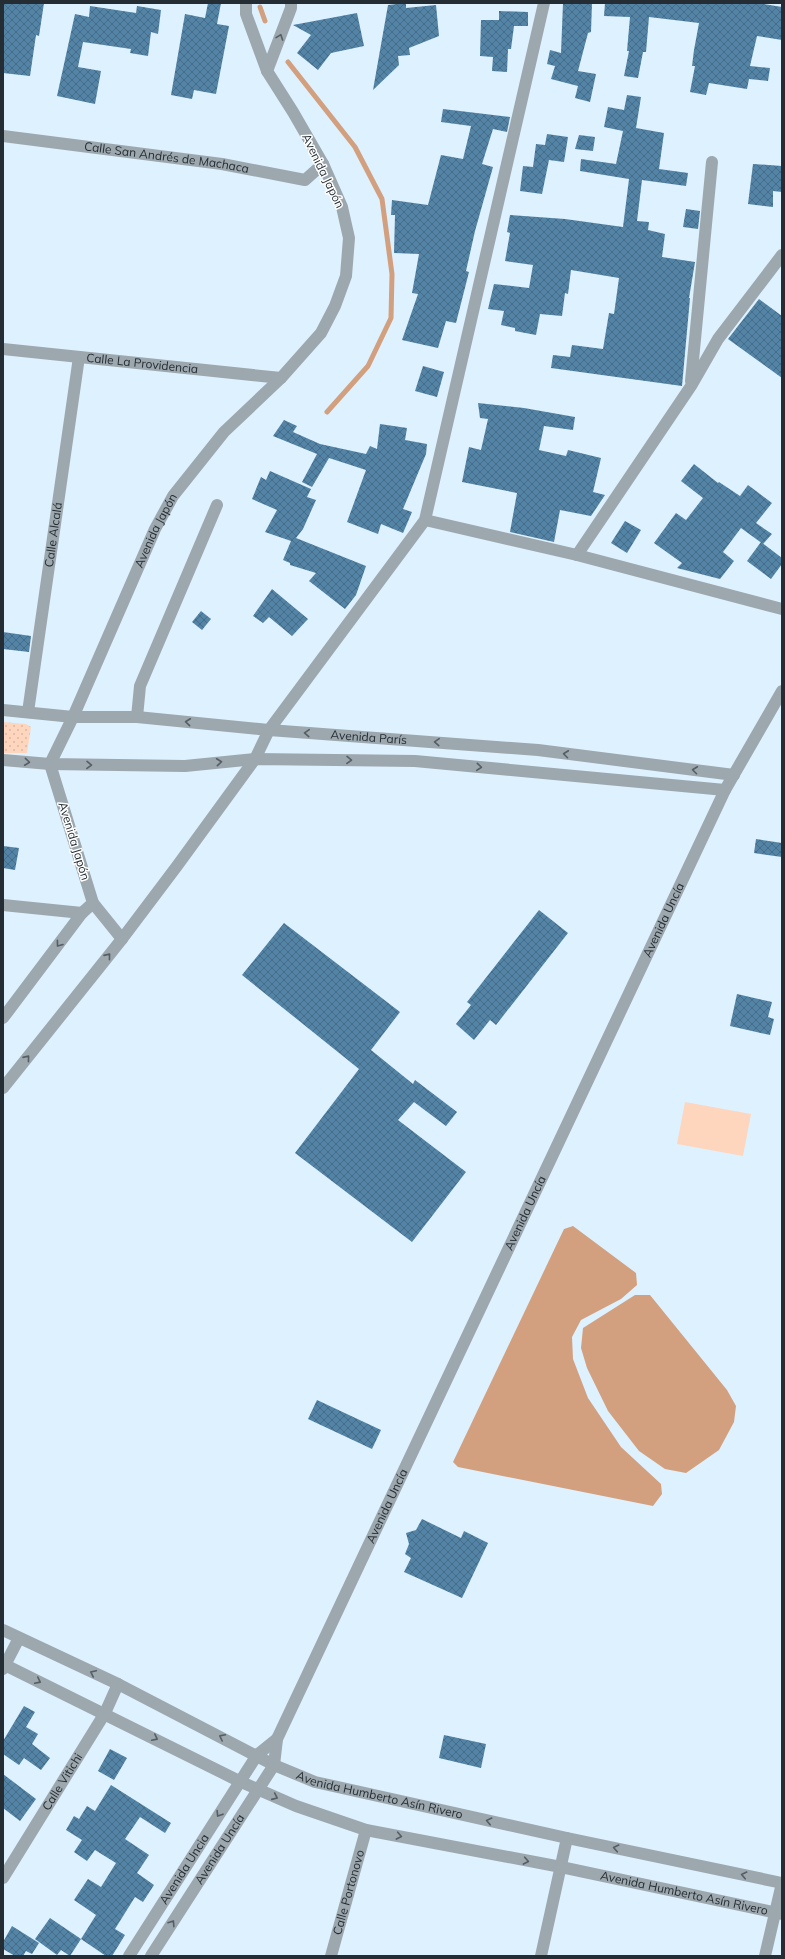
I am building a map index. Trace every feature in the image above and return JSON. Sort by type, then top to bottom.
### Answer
[{"type":"street","name":"Avenida Japón","points":[[93,903],[50,764],[73,717],[155,529],[173,496],[224,432],[281,378],[321,333],[336,306],[346,276],[349,238],[342,207],[323,164],[267,71],[246,14],[246,3]]},
{"type":"street","points":[[267,71],[291,8],[291,3]]},
{"type":"street","points":[[3,1088],[122,939],[255,759],[269,730],[425,520],[544,3]]},
{"type":"street","name":"Calle San Andrés de Machaca","points":[[3,136],[222,164],[305,180],[323,164]]},
{"type":"street","points":[[691,386],[712,162]]},
{"type":"street","points":[[577,555],[691,386],[718,339],[778,270],[782,255]]},
{"type":"street","name":"Calle La Providencia","points":[[3,350],[281,378]]},
{"type":"street","name":"Calle Alcalá","points":[[28,712],[79,357]]},
{"type":"street","points":[[137,717],[140,686],[217,505]]},
{"type":"street","points":[[425,520],[577,555],[782,609]]},
{"type":"street","name":"Avenida Uncía","points":[[151,1956],[274,1765],[277,1739],[726,790],[782,690]]},
{"type":"street","name":"Avenida París","points":[[3,710],[73,717],[137,717],[269,730],[538,750],[734,775]]},
{"type":"street","name":"Avenida París","points":[[3,760],[50,764],[185,766],[255,759],[415,761],[726,790]]},
{"type":"street","points":[[3,1018],[82,913],[93,903],[122,939]]},
{"type":"street","points":[[3,905],[82,913]]},
{"type":"street","name":"Avenida Humberto Asín Rivero","points":[[3,1630],[118,1684],[274,1765],[315,1782],[567,1838],[782,1883]]},
{"type":"street","points":[[4,1666],[19,1638]]},
{"type":"street","name":"Avenida Humberto Asín Rivero","points":[[4,1666],[105,1713],[258,1790],[296,1806],[366,1830],[561,1867],[779,1913]]},
{"type":"street","name":"Calle Vitichi","points":[[3,1878],[105,1713],[118,1684]]},
{"type":"street","name":"Avenida Uncía","points":[[239,1781],[257,1755],[277,1739]]},
{"type":"street","name":"Avenida Uncia","points":[[129,1956],[239,1781]]},
{"type":"street","name":"Calle Portonovo","points":[[331,1956],[366,1830]]},
{"type":"street","points":[[541,1956],[567,1838]]},
{"type":"street","points":[[765,1956],[779,1913],[782,1883]]},
{"type":"shaded area","points":[[3,722],[26,724],[31,727],[27,753],[3,753]]},
{"type":"shaded area","points":[[685,1102],[751,1114],[743,1156],[677,1144]]},
{"type":"shaded area","points":[[573,1226],[636,1273],[637,1285],[621,1299],[581,1320],[572,1337],[573,1359],[588,1398],[621,1447],[661,1484],[662,1494],[653,1506],[458,1467],[453,1462],[564,1229]]},
{"type":"shaded area","points":[[635,1295],[650,1295],[727,1390],[736,1406],[734,1422],[719,1450],[686,1473],[665,1469],[639,1451],[608,1411],[587,1368],[581,1348],[583,1328]]},
{"type":"building","points":[[3,3],[44,3],[39,36],[36,35],[30,76],[3,73]]},
{"type":"building","points":[[208,3],[221,3],[217,24],[229,26],[216,94],[194,90],[192,99],[171,95],[185,14],[205,18]]},
{"type":"building","points":[[406,3],[406,8],[436,5],[439,36],[409,48],[410,55],[398,56],[399,65],[373,90],[388,5]]},
{"type":"building","points":[[563,3],[592,3],[591,32],[588,33],[578,71],[596,74],[590,102],[575,98],[578,86],[551,79],[555,66],[547,64],[550,50],[561,53]]},
{"type":"building","points":[[605,3],[757,3],[782,7],[782,40],[757,36],[750,66],[770,68],[768,81],[749,79],[747,89],[709,83],[706,95],[690,92],[695,66],[692,66],[699,23],[649,17],[646,52],[643,52],[638,78],[624,76],[629,51],[627,51],[630,17],[604,16]]},
{"type":"building","points":[[90,6],[136,13],[137,6],[161,10],[158,34],[151,32],[148,56],[130,53],[131,49],[83,42],[78,67],[101,71],[95,104],[57,96],[75,14],[89,17]]},
{"type":"building","points":[[499,11],[528,12],[528,26],[514,26],[511,49],[508,49],[507,72],[492,71],[493,57],[480,56],[481,20],[499,20]]},
{"type":"building","points":[[357,13],[364,46],[331,53],[318,70],[297,53],[311,35],[293,25]]},
{"type":"building","points":[[627,95],[641,97],[636,128],[664,133],[659,169],[688,173],[686,186],[642,180],[637,221],[649,222],[648,230],[665,234],[662,257],[695,262],[689,298],[682,386],[551,368],[553,355],[570,357],[572,345],[603,349],[609,313],[614,314],[619,278],[571,270],[568,294],[565,293],[562,316],[540,314],[536,335],[515,331],[515,328],[501,325],[504,311],[488,309],[494,284],[529,288],[533,265],[505,261],[510,233],[507,232],[510,215],[565,219],[623,227],[629,179],[580,171],[581,159],[616,164],[623,131],[604,127],[608,107],[624,110]]},
{"type":"building","points":[[443,109],[510,117],[507,132],[493,129],[482,164],[493,167],[475,231],[466,271],[469,272],[456,323],[446,321],[438,348],[402,340],[418,294],[412,293],[419,254],[394,253],[395,215],[391,215],[392,200],[428,205],[441,155],[463,159],[471,126],[441,122]]},
{"type":"building","points":[[547,134],[568,137],[564,162],[549,160],[542,194],[520,191],[523,166],[533,167],[536,144],[545,145]]},
{"type":"building","points":[[579,135],[595,137],[593,151],[575,149]]},
{"type":"building","points":[[753,164],[782,166],[782,192],[773,191],[773,207],[748,204]]},
{"type":"building","points":[[686,209],[700,211],[698,229],[683,227]]},
{"type":"building","points":[[759,299],[782,316],[782,378],[728,339]]},
{"type":"building","points":[[423,366],[444,372],[437,397],[415,391]]},
{"type":"building","points":[[478,403],[524,408],[575,417],[573,430],[544,426],[539,450],[566,456],[568,450],[601,458],[593,492],[605,495],[591,516],[560,510],[554,542],[510,532],[517,493],[462,482],[469,447],[481,450],[488,419],[480,418]]},
{"type":"building","points":[[284,420],[297,426],[293,432],[320,444],[366,454],[370,446],[377,449],[380,424],[407,428],[405,440],[427,444],[426,454],[403,509],[412,512],[403,533],[381,524],[378,534],[347,522],[366,470],[329,458],[312,487],[302,482],[317,454],[273,436]]},
{"type":"building","points":[[694,464],[718,483],[719,482],[740,496],[748,485],[772,503],[756,523],[772,534],[763,544],[741,528],[723,552],[734,561],[720,579],[677,568],[682,563],[654,543],[676,513],[686,520],[703,498],[681,481]]},
{"type":"building","points":[[270,471],[311,489],[307,497],[316,500],[303,529],[296,538],[366,566],[356,595],[345,609],[309,581],[316,573],[290,565],[290,563],[283,560],[291,541],[265,532],[277,510],[252,499],[261,477],[266,480]]},
{"type":"building","points":[[625,521],[641,530],[627,553],[611,543]]},
{"type":"building","points":[[761,542],[782,558],[782,564],[771,579],[747,561]]},
{"type":"building","points":[[272,589],[308,619],[292,636],[269,617],[263,623],[253,616]]},
{"type":"building","points":[[201,611],[211,619],[202,630],[192,622]]},
{"type":"building","points":[[3,632],[31,636],[29,652],[3,649]]},
{"type":"building","points":[[756,839],[782,843],[782,857],[754,853]]},
{"type":"building","points":[[3,846],[19,848],[15,870],[3,868]]},
{"type":"building","points":[[539,910],[568,933],[496,1025],[490,1020],[474,1040],[456,1024],[471,1005],[467,1002]]},
{"type":"building","points":[[284,923],[400,1012],[371,1050],[413,1084],[415,1080],[457,1112],[446,1126],[414,1102],[398,1120],[466,1172],[412,1242],[295,1153],[359,1069],[242,975]]},
{"type":"building","points":[[737,994],[772,1002],[768,1017],[774,1019],[770,1035],[730,1026]]},
{"type":"building","points":[[317,1400],[381,1430],[372,1449],[308,1419]]},
{"type":"building","points":[[422,1519],[461,1538],[464,1531],[488,1543],[462,1598],[404,1572],[411,1558],[405,1554],[409,1544],[406,1533],[416,1530]]},
{"type":"building","points":[[24,1706],[35,1712],[26,1727],[38,1734],[32,1744],[50,1758],[41,1770],[24,1758],[19,1765],[3,1754],[3,1741]]},
{"type":"building","points":[[444,1735],[486,1744],[481,1768],[439,1758]]},
{"type":"building","points":[[110,1749],[127,1758],[114,1780],[98,1771]]},
{"type":"building","points":[[3,1774],[36,1799],[20,1821],[3,1808]]},
{"type":"building","points":[[111,1785],[171,1823],[165,1833],[140,1817],[125,1839],[149,1855],[137,1873],[154,1885],[143,1902],[135,1897],[115,1929],[125,1935],[112,1956],[106,1956],[81,1939],[96,1915],[74,1900],[88,1879],[101,1887],[116,1863],[95,1850],[87,1861],[74,1852],[82,1840],[66,1830],[74,1816],[79,1819],[87,1806],[95,1811]]},
{"type":"building","points":[[50,1918],[81,1939],[70,1956],[61,1950],[57,1955],[35,1939]]},
{"type":"building","points":[[12,1926],[39,1943],[32,1954],[26,1951],[23,1956],[15,1956],[3,1949],[3,1942]]},
{"type":"waterway","points":[[260,7],[265,21]]},
{"type":"waterway","points":[[288,62],[355,147],[382,199],[392,274],[391,318],[368,366],[327,412]]}]
